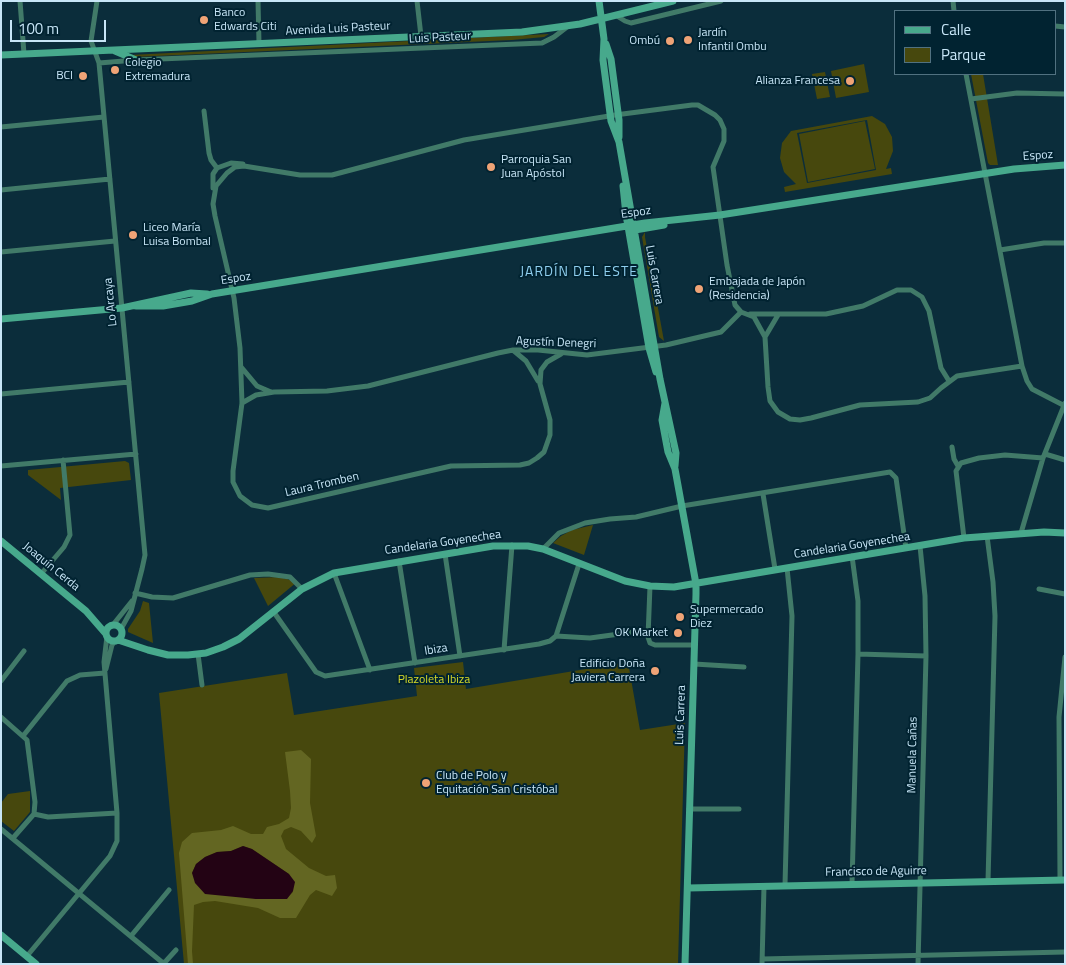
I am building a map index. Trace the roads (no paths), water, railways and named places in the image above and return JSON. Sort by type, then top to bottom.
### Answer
[{"type":"street","points":[[20,1],[24,54]]},
{"type":"street","name":"Lo Arcaya","points":[[97,1],[92,39],[99,64],[144,555],[142,569],[132,600],[111,626]]},
{"type":"street","points":[[258,1],[259,44]]},
{"type":"street","points":[[418,1],[420,36]]},
{"type":"street","name":"Luis Carrera","points":[[600,1],[604,39],[603,60],[625,176],[624,196],[652,347],[665,403],[662,420],[668,452],[675,469],[696,584],[685,964]]},
{"type":"street","name":"Avenida Luis Pasteur","points":[[1,55],[507,33],[602,20],[673,1]]},
{"type":"street","points":[[617,16],[627,22],[631,22],[721,1]]},
{"type":"street","name":"Luis Pasteur","points":[[99,64],[136,60],[542,43],[554,37],[568,26]]},
{"type":"street","points":[[112,50],[136,60]]},
{"type":"street","points":[[966,75],[1022,366],[1032,389],[1064,405],[1044,456],[1022,533]]},
{"type":"street","points":[[971,99],[1017,93],[1065,94]]},
{"type":"street","points":[[204,111],[209,153],[217,168],[231,162],[300,175],[332,176],[464,140],[692,104],[704,107],[715,115],[723,125],[725,135],[713,168],[734,300],[735,305],[741,312],[778,315],[835,313],[863,306],[898,290],[911,290],[922,297],[929,312],[941,368],[949,381]]},
{"type":"street","points":[[1,127],[104,117]]},
{"type":"street","name":"Espoz","points":[[1,319],[136,306],[162,298],[190,293],[212,294],[985,173],[1029,167],[1065,165]]},
{"type":"street","points":[[214,192],[221,178],[235,168],[244,166],[256,167]]},
{"type":"street","name":"Laura Tromben","points":[[217,168],[213,177],[215,216],[238,322],[242,367],[242,403],[233,482],[245,501],[258,507],[268,508],[439,468],[462,465],[520,465],[529,463],[544,452],[550,435],[550,420],[540,384],[526,361],[513,350]]},
{"type":"street","points":[[1,190],[110,179]]},
{"type":"street","points":[[1,252],[115,241]]},
{"type":"street","points":[[1000,250],[1044,243],[1065,243]]},
{"type":"street","name":"Agustín Denegri","points":[[242,403],[256,395],[274,392],[327,391],[368,386],[513,350],[538,350],[561,354],[594,355],[652,347],[716,334],[730,325],[741,312]]},
{"type":"street","points":[[749,314],[758,322],[765,337],[770,401],[778,412],[790,419],[811,418],[860,405],[918,402],[935,395],[949,381],[963,374],[977,374],[1022,366]]},
{"type":"street","points":[[765,337],[778,315]]},
{"type":"street","points":[[540,384],[540,375],[544,365],[561,354]]},
{"type":"street","name":"Agustín Denegri","points":[[242,367],[257,386],[274,392]]},
{"type":"street","points":[[1,394],[129,382]]},
{"type":"street","points":[[952,447],[954,459],[958,466]]},
{"type":"street","points":[[1,466],[136,454]]},
{"type":"street","points":[[964,538],[956,472],[958,466],[966,461],[992,456],[1044,456],[1065,460]]},
{"type":"street","points":[[41,574],[68,542],[70,535],[63,460]]},
{"type":"street","points":[[543,549],[555,536],[573,527],[596,521],[636,517],[682,506],[763,494],[884,472],[890,472],[896,478],[906,548]]},
{"type":"street","points":[[763,494],[775,569]]},
{"type":"street","name":"Candelaria Goyenechea","points":[[119,636],[139,646],[168,655],[198,654],[231,644],[302,589],[334,573],[399,561],[512,545],[543,549],[625,581],[650,586],[674,587],[964,538],[1022,533],[1065,533]]},
{"type":"street","points":[[987,536],[995,616],[988,881]]},
{"type":"street","name":"Joaquín Cerda","points":[[2,544],[86,611],[107,635]]},
{"type":"street","points":[[504,650],[512,545]]},
{"type":"street","name":"Manuela Cañas","points":[[918,964],[926,656],[925,596],[920,546]]},
{"type":"street","points":[[445,554],[460,656]]},
{"type":"street","points":[[852,556],[858,601],[852,884]]},
{"type":"street","points":[[399,561],[415,663]]},
{"type":"street","points":[[579,564],[556,636],[590,638],[648,632]]},
{"type":"street","points":[[785,885],[792,616],[787,568]]},
{"type":"street","points":[[334,573],[370,670]]},
{"type":"street","points":[[135,593],[173,598],[236,578],[259,574],[290,577],[302,589]]},
{"type":"street","points":[[650,586],[648,640],[652,644],[695,644]]},
{"type":"street","points":[[1039,589],[1065,594]]},
{"type":"street","name":"Lo Arcaya","points":[[105,673],[112,645],[119,636],[131,611],[132,600]]},
{"type":"street","name":"Joaquín Cerda","points":[[86,611],[111,626]]},
{"type":"street","name":"Ibiza","points":[[273,611],[311,665],[320,674],[330,676],[539,644],[550,641],[556,636]]},
{"type":"street","points":[[111,626],[117,626],[119,636],[110,640],[107,630],[111,626]]},
{"type":"street","name":"Lo Arcaya","points":[[26,956],[113,852],[118,835],[104,662],[107,635]]},
{"type":"street","points":[[1,681],[24,651]]},
{"type":"street","points":[[198,654],[202,685]]},
{"type":"street","points":[[858,654],[926,656]]},
{"type":"street","points":[[1062,880],[1060,693],[1065,657]]},
{"type":"street","points":[[694,664],[744,667]]},
{"type":"street","points":[[23,736],[68,681],[80,675],[105,673]]},
{"type":"street","points":[[1,718],[28,740],[35,802],[34,814],[12,838]]},
{"type":"street","points":[[689,808],[739,809]]},
{"type":"street","points":[[34,814],[48,817],[117,812]]},
{"type":"street","points":[[1,829],[163,963],[176,950]]},
{"type":"street","name":"Francisco de Aguirre","points":[[688,888],[1062,880]]},
{"type":"street","points":[[764,886],[762,961],[1065,952]]},
{"type":"street","points":[[131,936],[170,890]]},
{"type":"street","points":[[1,935],[36,964]]},
{"type":"place","name":"Banco Edwards Citi","points":[[204,20]]},
{"type":"place","name":"Jardín Infantil Ombu","points":[[688,40]]},
{"type":"place","name":"Ombú","points":[[670,41]]},
{"type":"place","name":"Colegio Extremadura","points":[[115,70]]},
{"type":"place","name":"BCI","points":[[83,76]]},
{"type":"place","name":"Alianza Francesa","points":[[850,81]]},
{"type":"place","name":"Parroquia San Juan Apóstol","points":[[491,167]]},
{"type":"place","name":"Liceo María Luisa Bombal","points":[[133,235]]},
{"type":"place","name":"Embajada de Japón (Residencia)","points":[[699,289]]},
{"type":"place","name":"Supermercado Diez","points":[[680,617]]},
{"type":"place","name":"OK Market","points":[[678,633]]},
{"type":"place","name":"Edificio Doña Javiera Carrera","points":[[655,671]]},
{"type":"place","name":"Club de Polo y Equitación San Cristóbal","points":[[426,783]]},
{"type":"district","name":"JARDÍN DEL ESTE","points":[[579,273]]},
{"type":"park label","name":"Plazoleta Ibiza","points":[[434,680]]}]
